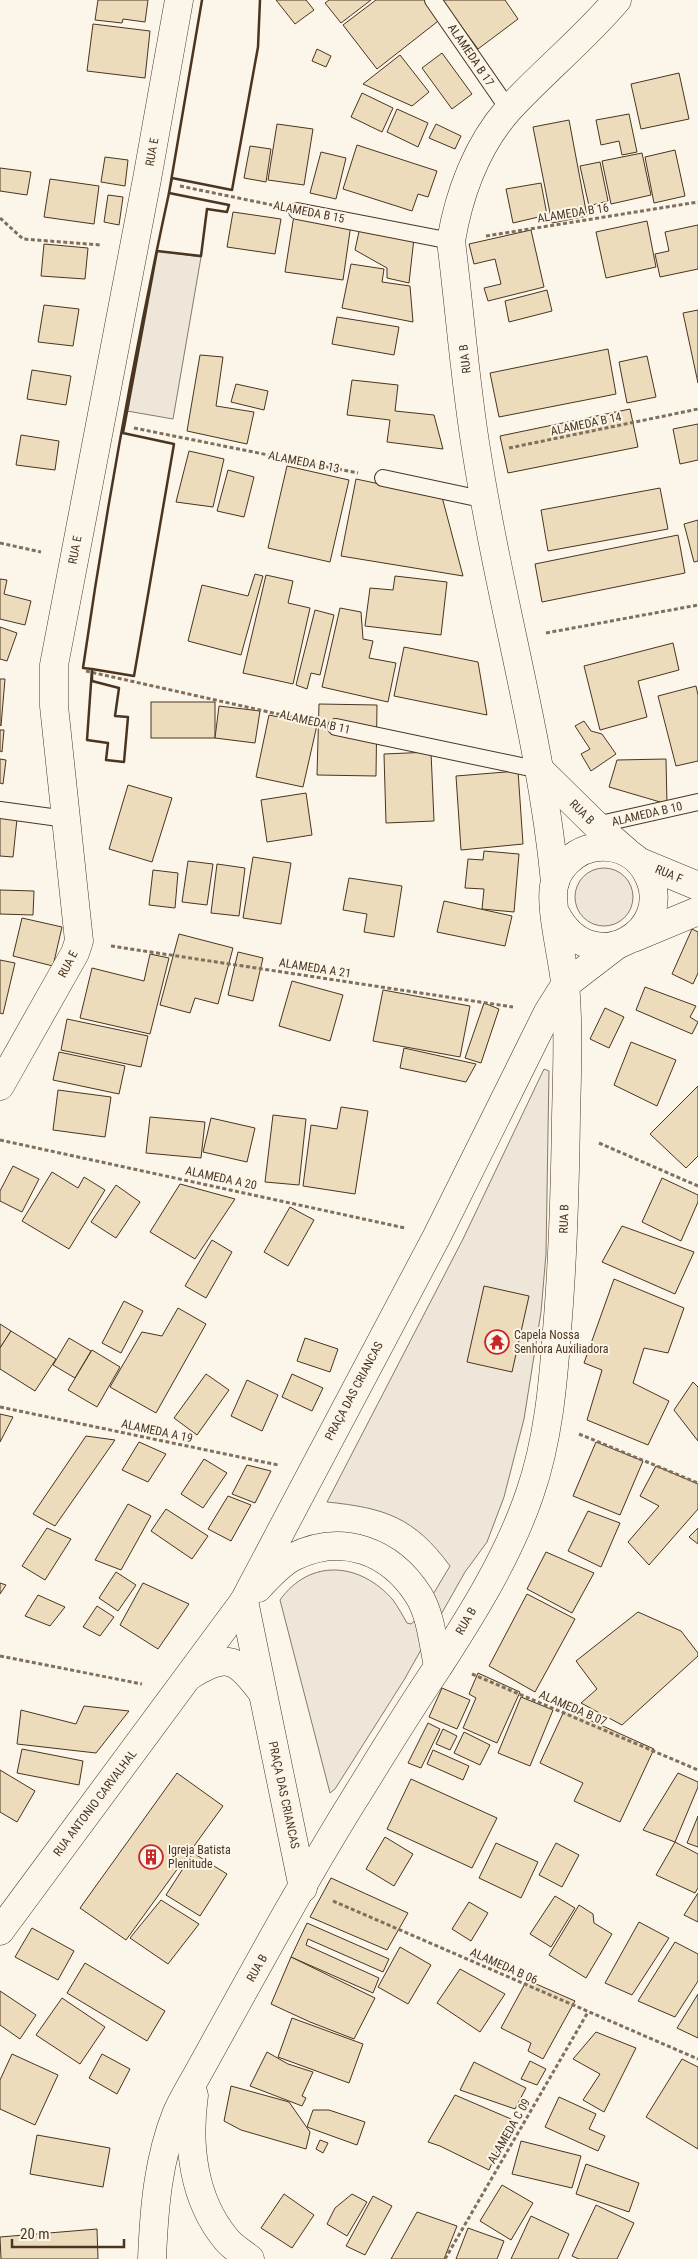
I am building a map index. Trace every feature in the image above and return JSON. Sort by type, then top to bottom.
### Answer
[{"type":"street","name":"RUA E","points":[[0,1086],[75,953],[79,941],[54,706],[54,665],[179,0]]},
{"type":"street","name":"RUA B","points":[[555,882],[550,831],[540,770],[477,455],[451,241],[456,213],[466,183],[477,158],[508,110],[618,0]]},
{"type":"street","name":"RUA B","points":[[540,770],[596,825],[633,857]]},
{"type":"street","points":[[610,846],[633,857],[650,877],[654,894],[652,911],[644,927],[565,985],[556,914],[552,898],[555,882],[563,866],[576,854],[592,847],[610,846]]},
{"type":"street","name":"RUA F","points":[[633,857],[698,886]]},
{"type":"street","points":[[556,914],[563,928],[574,938],[595,946],[624,942],[698,911]]},
{"type":"street","name":"RUA B","points":[[152,2259],[154,2212],[166,2145],[178,2111],[196,2075],[351,1805],[464,1627],[518,1524],[532,1489],[548,1422],[564,1236],[568,1044],[565,985]]},
{"type":"street","name":"PRAÇA DAS CRIANCAS","points":[[303,1888],[244,1601],[437,1236],[548,1012],[565,985]]},
{"type":"street","points":[[244,1601],[292,1558],[321,1548],[344,1546],[364,1550],[383,1558],[401,1574],[419,1596],[428,1616],[440,1664]]},
{"type":"street","name":"RUA ANTONIO CARVALHAL","points":[[0,1931],[244,1601]]},
{"type":"street","name":"RUA ANTONIO CARVALHAL","points":[[185,1683],[213,1662],[225,1661],[237,1664],[247,1672],[262,1692]]},
{"type":"street","points":[[196,2075],[191,2140],[197,2181],[207,2210],[227,2240],[250,2259]]},
{"type":"lane","name":"ALAMEDA B 17","points":[[433,0],[508,110]]},
{"type":"lane","name":"ALAMEDA B 15","points":[[297,211],[451,241]]},
{"type":"lane","points":[[383,478],[486,500]]},
{"type":"lane","name":"ALAMEDA B 11","points":[[336,727],[540,770]]},
{"type":"lane","name":"ALAMEDA B 10","points":[[596,825],[698,802]]},
{"type":"lane","points":[[0,810],[66,819]]},
{"type":"path","name":"ALAMEDA B 15","points":[[175,185],[297,211]]},
{"type":"path","name":"ALAMEDA B 16","points":[[451,241],[698,202]]},
{"type":"path","points":[[0,218],[24,239],[133,247]]},
{"type":"path","name":"ALAMEDA B 14","points":[[477,455],[698,409]]},
{"type":"path","name":"ALAMEDA B 13","points":[[132,427],[383,478]]},
{"type":"path","points":[[0,543],[74,559]]},
{"type":"path","points":[[514,639],[698,604]]},
{"type":"path","name":"ALAMEDA B 11","points":[[89,672],[336,727]]},
{"type":"path","name":"ALAMEDA A 21","points":[[79,941],[548,1012]]},
{"type":"path","points":[[566,1129],[698,1186]]},
{"type":"path","name":"ALAMEDA A 20","points":[[0,1140],[437,1236]]},
{"type":"path","name":"ALAMEDA A 19","points":[[0,1407],[311,1472]]},
{"type":"path","points":[[548,1422],[698,1483]]},
{"type":"path","points":[[0,1656],[185,1683]]},
{"type":"path","name":"ALAMEDA B 07","points":[[440,1664],[698,1770]]},
{"type":"path","name":"ALAMEDA B 06","points":[[303,1888],[698,2059]]},
{"type":"path","name":"ALAMEDA C 09","points":[[445,2259],[588,2012]]},
{"type":"shaded area","points":[[157,251],[201,257],[173,419],[127,411]]},
{"type":"shaded area","points":[[598,868],[610,868],[625,876],[633,891],[633,903],[625,918],[610,926],[598,926],[583,918],[575,903],[575,891],[583,876]]},
{"type":"shaded area","points":[[544,1069],[549,1071],[546,1254],[541,1312],[524,1419],[504,1497],[487,1542],[465,1572],[404,1680],[335,1789],[330,1793],[280,1600],[292,1586],[306,1577],[320,1572],[335,1570],[351,1572],[366,1578],[380,1587],[393,1600],[407,1623],[411,1624],[420,1616],[450,1566],[424,1536],[397,1518],[366,1508],[327,1502],[463,1239]]},
{"type":"building","points":[[98,0],[148,0],[145,22],[123,19],[122,23],[95,20]]},
{"type":"building","points":[[276,0],[306,0],[314,10],[295,24]]},
{"type":"building","points":[[329,0],[371,0],[341,23],[325,3]]},
{"type":"building","points":[[376,0],[428,0],[442,18],[377,69],[343,25]]},
{"type":"building","points":[[442,0],[505,0],[518,19],[478,49]]},
{"type":"building","points":[[93,24],[150,31],[145,78],[87,71]]},
{"type":"building","points":[[317,49],[331,56],[326,67],[312,61]]},
{"type":"building","points":[[442,53],[472,94],[452,109],[422,68]]},
{"type":"building","points":[[400,55],[429,92],[412,106],[363,84]]},
{"type":"building","points":[[679,73],[689,119],[641,129],[631,84]]},
{"type":"building","points":[[362,93],[393,108],[382,132],[351,117]]},
{"type":"building","points":[[397,109],[428,123],[418,147],[387,132]]},
{"type":"building","points":[[629,114],[637,152],[622,155],[619,141],[601,145],[596,120]]},
{"type":"building","points":[[569,120],[587,216],[552,223],[533,127]]},
{"type":"building","points":[[277,124],[313,129],[304,185],[268,180]]},
{"type":"building","points":[[436,124],[461,136],[455,149],[429,138]]},
{"type":"building","points":[[357,145],[437,171],[428,197],[418,194],[412,211],[343,189]]},
{"type":"building","points":[[250,146],[271,149],[266,182],[244,178]]},
{"type":"building","points":[[675,150],[685,196],[654,203],[645,157]]},
{"type":"building","points":[[321,152],[346,158],[336,199],[310,193]]},
{"type":"building","points":[[642,153],[651,195],[611,204],[602,161]]},
{"type":"building","points":[[105,157],[128,160],[125,186],[101,182]]},
{"type":"building","points":[[600,162],[608,201],[589,206],[580,166]]},
{"type":"building","points":[[0,168],[31,172],[27,195],[0,191]]},
{"type":"building","points":[[50,179],[99,186],[94,224],[44,217]]},
{"type":"building","points":[[541,183],[547,215],[513,223],[506,189]]},
{"type":"building","points":[[108,195],[123,197],[119,225],[104,222]]},
{"type":"building","points":[[233,212],[281,219],[275,254],[227,247]]},
{"type":"building","points":[[294,215],[351,224],[343,280],[285,272]]},
{"type":"building","points":[[647,221],[656,267],[606,278],[596,232]]},
{"type":"building","points":[[698,225],[698,269],[660,277],[655,254],[669,251],[665,232]]},
{"type":"building","points":[[360,227],[414,238],[409,283],[387,278],[387,268],[355,250]]},
{"type":"building","points":[[531,230],[544,287],[488,301],[484,288],[501,284],[495,259],[474,264],[469,244]]},
{"type":"building","points":[[44,244],[88,248],[85,279],[41,276]]},
{"type":"building","points":[[351,264],[384,269],[382,282],[410,286],[413,322],[342,308]]},
{"type":"building","points":[[547,290],[552,311],[509,322],[505,301]]},
{"type":"building","points":[[44,305],[79,309],[73,346],[38,342]]},
{"type":"building","points":[[698,310],[698,383],[683,313]]},
{"type":"building","points":[[337,317],[399,327],[394,355],[332,344]]},
{"type":"building","points":[[608,349],[616,394],[499,417],[490,373]]},
{"type":"building","points":[[200,355],[223,357],[216,406],[254,412],[247,444],[187,431]]},
{"type":"building","points":[[647,356],[656,397],[627,403],[619,362]]},
{"type":"building","points":[[32,370],[71,376],[66,405],[27,399]]},
{"type":"building","points":[[352,380],[398,385],[395,411],[434,415],[443,449],[387,442],[390,420],[347,415]]},
{"type":"building","points":[[236,384],[268,391],[264,410],[231,402]]},
{"type":"building","points":[[630,409],[638,447],[508,473],[500,436]]},
{"type":"building","points":[[698,424],[698,460],[680,464],[673,429]]},
{"type":"building","points":[[21,435],[59,441],[55,470],[16,465]]},
{"type":"building","points":[[189,451],[224,459],[213,507],[176,502]]},
{"type":"building","points":[[287,466],[349,480],[330,562],[268,548]]},
{"type":"building","points":[[228,470],[254,477],[244,517],[217,511]]},
{"type":"building","points":[[356,479],[442,497],[463,576],[341,556]]},
{"type":"building","points":[[660,488],[668,529],[548,551],[541,510]]},
{"type":"building","points":[[698,520],[698,561],[694,562],[684,524]]},
{"type":"building","points":[[678,535],[685,573],[542,602],[535,564]]},
{"type":"building","points":[[255,574],[263,576],[241,655],[188,641],[202,585],[248,596]]},
{"type":"building","points":[[266,575],[293,581],[288,603],[310,608],[293,684],[243,673]]},
{"type":"building","points":[[395,576],[447,582],[441,635],[365,626],[370,588],[393,590]]},
{"type":"building","points":[[0,579],[7,580],[4,594],[31,601],[25,625],[0,619]]},
{"type":"building","points":[[340,608],[361,612],[363,639],[373,641],[369,658],[396,663],[388,702],[322,687]]},
{"type":"building","points":[[315,610],[334,615],[320,675],[311,673],[307,689],[296,685]]},
{"type":"building","points":[[0,627],[17,633],[7,661],[0,659]]},
{"type":"building","points":[[673,643],[679,670],[638,681],[647,717],[600,730],[584,666]]},
{"type":"building","points":[[404,647],[478,662],[487,715],[394,696]]},
{"type":"building","points":[[0,679],[5,679],[1,726],[0,725]]},
{"type":"building","points":[[696,686],[698,695],[698,761],[676,766],[658,696]]},
{"type":"building","points":[[151,702],[215,702],[215,738],[151,738]]},
{"type":"building","points":[[319,704],[377,705],[376,776],[317,775]]},
{"type":"building","points":[[219,706],[260,711],[255,743],[215,738]]},
{"type":"building","points":[[269,715],[317,725],[303,787],[256,777]]},
{"type":"building","points":[[584,721],[591,731],[602,734],[616,754],[591,771],[581,754],[590,749],[575,726]]},
{"type":"building","points":[[0,730],[4,730],[2,752],[0,751]]},
{"type":"building","points":[[431,752],[434,821],[386,823],[384,754]]},
{"type":"building","points":[[0,759],[6,760],[3,784],[0,783]]},
{"type":"building","points":[[666,759],[667,804],[609,787],[617,760]]},
{"type":"building","points":[[518,771],[523,844],[461,850],[456,776]]},
{"type":"building","points":[[128,785],[172,798],[152,862],[109,849]]},
{"type":"building","points":[[306,793],[312,835],[267,842],[261,800]]},
{"type":"building","points":[[0,817],[17,819],[13,857],[0,856]]},
{"type":"building","points":[[484,851],[519,854],[514,912],[482,909],[484,889],[465,888],[468,859],[483,860]]},
{"type":"building","points":[[253,857],[291,863],[281,924],[243,918]]},
{"type":"building","points":[[188,861],[213,864],[207,905],[182,902]]},
{"type":"building","points":[[217,864],[245,868],[239,916],[211,913]]},
{"type":"building","points":[[153,870],[178,873],[175,908],[149,905]]},
{"type":"building","points":[[349,878],[402,886],[394,937],[364,932],[367,914],[343,910]]},
{"type":"building","points":[[0,890],[34,891],[33,915],[0,914]]},
{"type":"building","points":[[444,901],[512,916],[505,946],[437,932]]},
{"type":"building","points":[[22,918],[62,927],[53,966],[13,956]]},
{"type":"building","points":[[692,929],[698,932],[698,973],[693,984],[672,974]]},
{"type":"building","points":[[179,934],[233,948],[218,1004],[195,998],[190,1013],[160,1005]]},
{"type":"building","points":[[238,952],[263,958],[253,1001],[228,995]]},
{"type":"building","points":[[150,954],[169,958],[150,1034],[80,1018],[92,968],[144,981]]},
{"type":"building","points":[[0,960],[15,963],[3,1014],[0,1013]]},
{"type":"building","points":[[292,981],[343,995],[330,1041],[279,1026]]},
{"type":"building","points":[[645,987],[696,1006],[690,1017],[698,1022],[692,1034],[636,1010]]},
{"type":"building","points":[[383,990],[470,1006],[460,1057],[373,1041]]},
{"type":"building","points":[[484,1003],[499,1009],[481,1063],[465,1058]]},
{"type":"building","points":[[605,1008],[624,1017],[609,1048],[590,1039]]},
{"type":"building","points":[[67,1019],[148,1036],[141,1067],[61,1050]]},
{"type":"building","points":[[631,1042],[676,1060],[657,1106],[614,1085]]},
{"type":"building","points":[[404,1048],[476,1064],[466,1082],[400,1068]]},
{"type":"building","points":[[59,1052],[125,1066],[119,1094],[53,1080]]},
{"type":"building","points":[[698,1086],[698,1156],[686,1168],[650,1134]]},
{"type":"building","points":[[58,1090],[111,1097],[105,1137],[53,1130]]},
{"type":"building","points":[[341,1107],[368,1111],[355,1194],[303,1186],[311,1125],[337,1129]]},
{"type":"building","points":[[273,1115],[306,1119],[299,1185],[265,1182]]},
{"type":"building","points":[[150,1117],[205,1122],[201,1158],[146,1153]]},
{"type":"building","points":[[211,1118],[255,1128],[247,1162],[203,1152]]},
{"type":"building","points":[[13,1166],[39,1179],[22,1212],[0,1201],[0,1191]]},
{"type":"building","points":[[52,1172],[78,1188],[84,1177],[105,1190],[69,1249],[22,1221]]},
{"type":"building","points":[[662,1178],[698,1195],[698,1202],[681,1241],[642,1222]]},
{"type":"building","points":[[180,1184],[235,1199],[195,1259],[150,1232]]},
{"type":"building","points":[[116,1185],[140,1202],[116,1238],[91,1222]]},
{"type":"building","points":[[290,1207],[314,1220],[288,1266],[264,1252]]},
{"type":"building","points":[[622,1226],[694,1252],[675,1294],[602,1262]]},
{"type":"building","points":[[212,1240],[232,1252],[206,1298],[185,1286]]},
{"type":"building","points":[[614,1279],[684,1308],[668,1353],[644,1348],[633,1383],[669,1401],[648,1445],[587,1420],[602,1370],[584,1363]]},
{"type":"building","name":"Capela Nossa Senhora Auxiliadora","points":[[484,1286],[529,1296],[512,1372],[467,1362]]},
{"type":"building","points":[[124,1301],[143,1311],[121,1353],[102,1343]]},
{"type":"building","points":[[178,1308],[206,1324],[156,1413],[110,1387],[142,1332],[162,1336]]},
{"type":"building","points":[[0,1324],[11,1331],[0,1348]]},
{"type":"building","points":[[11,1331],[56,1359],[35,1391],[0,1369],[0,1348]]},
{"type":"building","points":[[69,1338],[91,1351],[75,1378],[53,1365]]},
{"type":"building","points":[[305,1338],[338,1349],[330,1372],[297,1361]]},
{"type":"building","points":[[92,1350],[120,1367],[97,1407],[68,1390]]},
{"type":"building","points":[[206,1374],[229,1390],[197,1435],[174,1418]]},
{"type":"building","points":[[292,1374],[323,1388],[312,1411],[282,1397]]},
{"type":"building","points":[[247,1380],[278,1395],[262,1431],[231,1416]]},
{"type":"building","points":[[693,1382],[698,1387],[698,1441],[674,1410]]},
{"type":"building","points":[[0,1414],[13,1417],[0,1442]]},
{"type":"building","points":[[86,1436],[115,1440],[55,1526],[33,1514]]},
{"type":"building","points":[[139,1442],[166,1454],[148,1482],[122,1470]]},
{"type":"building","points":[[596,1442],[643,1461],[620,1515],[573,1496]]},
{"type":"building","points":[[204,1459],[227,1473],[203,1508],[181,1494]]},
{"type":"building","points":[[247,1465],[271,1471],[255,1503],[232,1494]]},
{"type":"building","points":[[656,1466],[698,1484],[698,1509],[649,1565],[628,1542],[659,1506],[640,1496]]},
{"type":"building","points":[[228,1496],[251,1505],[231,1541],[208,1529]]},
{"type":"building","points":[[128,1504],[151,1516],[121,1570],[95,1560]]},
{"type":"building","points":[[166,1509],[208,1536],[192,1559],[151,1531]]},
{"type":"building","points":[[588,1511],[620,1523],[601,1567],[568,1551]]},
{"type":"building","points":[[47,1528],[71,1539],[45,1580],[22,1566]]},
{"type":"building","points":[[698,1528],[698,1544],[689,1537]]},
{"type":"building","points":[[546,1552],[594,1573],[572,1613],[527,1589]]},
{"type":"building","points":[[116,1572],[136,1585],[118,1611],[99,1598]]},
{"type":"building","points":[[0,1583],[6,1585],[0,1594]]},
{"type":"building","points":[[143,1583],[189,1604],[158,1649],[120,1625]]},
{"type":"building","points":[[527,1594],[575,1619],[535,1692],[489,1666]]},
{"type":"building","points":[[38,1595],[65,1607],[50,1626],[25,1616]]},
{"type":"building","points":[[97,1606],[114,1617],[100,1636],[83,1627]]},
{"type":"building","points":[[638,1612],[681,1631],[698,1653],[698,1656],[622,1725],[581,1703],[597,1689],[576,1661]]},
{"type":"building","points":[[478,1673],[520,1692],[497,1743],[463,1728],[476,1698],[469,1694]]},
{"type":"building","points":[[442,1688],[470,1700],[457,1729],[429,1717]]},
{"type":"building","points":[[521,1697],[553,1710],[530,1766],[498,1753]]},
{"type":"building","points":[[84,1706],[129,1711],[96,1753],[17,1744],[21,1710],[76,1724]]},
{"type":"building","points":[[565,1709],[654,1749],[620,1822],[574,1801],[583,1783],[540,1763]]},
{"type":"building","points":[[428,1723],[440,1729],[421,1768],[408,1763]]},
{"type":"building","points":[[443,1729],[457,1736],[450,1750],[436,1744]]},
{"type":"building","points":[[464,1732],[490,1745],[480,1765],[454,1753]]},
{"type":"building","points":[[22,1749],[83,1761],[79,1785],[17,1773]]},
{"type":"building","points":[[433,1750],[469,1766],[463,1780],[427,1764]]},
{"type":"building","points":[[0,1770],[35,1791],[17,1822],[0,1812]]},
{"type":"building","name":"Igreja Batista Plenitude","points":[[177,1773],[223,1806],[126,1940],[80,1908]]},
{"type":"building","points":[[678,1773],[698,1782],[698,1787],[675,1842],[643,1830]]},
{"type":"building","points":[[411,1779],[497,1818],[472,1868],[387,1829]]},
{"type":"building","points":[[698,1816],[698,1847],[687,1843]]},
{"type":"building","points":[[385,1837],[413,1854],[394,1886],[366,1869]]},
{"type":"building","points":[[675,1842],[698,1854],[698,1888],[695,1893],[656,1875]]},
{"type":"building","points":[[496,1843],[538,1862],[521,1898],[479,1878]]},
{"type":"building","points":[[556,1843],[579,1855],[562,1887],[539,1875]]},
{"type":"building","points":[[193,1853],[227,1874],[200,1916],[166,1895]]},
{"type":"building","points":[[331,1878],[408,1913],[387,1950],[310,1917]]},
{"type":"building","points":[[698,1893],[698,1922],[684,1915]]},
{"type":"building","points":[[555,1896],[575,1908],[551,1947],[530,1934]]},
{"type":"building","points":[[161,1900],[199,1924],[168,1964],[130,1938]]},
{"type":"building","points":[[469,1902],[488,1913],[471,1941],[452,1929]]},
{"type":"building","points":[[579,1905],[593,1914],[594,1923],[612,1934],[586,1978],[549,1955]]},
{"type":"building","points":[[639,1922],[669,1938],[632,1995],[605,1983]]},
{"type":"building","points":[[307,1923],[389,1959],[383,1972],[308,1939],[306,1945],[379,1978],[373,1993],[291,1957]]},
{"type":"building","points":[[32,1928],[74,1951],[58,1980],[15,1957]]},
{"type":"building","points":[[675,1942],[698,1954],[698,1981],[675,2017],[638,2001]]},
{"type":"building","points":[[400,1947],[431,1965],[408,2004],[378,1987]]},
{"type":"building","points":[[291,1957],[375,1998],[354,2039],[271,2004]]},
{"type":"building","points":[[85,1963],[165,2011],[147,2041],[67,1993]]},
{"type":"building","points":[[460,1969],[505,1994],[480,2032],[437,2003]]},
{"type":"building","points":[[527,1980],[575,2001],[543,2059],[528,2051],[531,2043],[501,2028]]},
{"type":"building","points":[[0,1991],[36,2015],[20,2039],[0,2025]]},
{"type":"building","points":[[698,1994],[698,2038],[677,2028]]},
{"type":"building","points":[[62,1998],[105,2027],[80,2064],[36,2035]]},
{"type":"building","points":[[292,2018],[363,2044],[349,2083],[278,2057]]},
{"type":"building","points":[[596,2032],[636,2048],[604,2112],[583,2100],[600,2074],[573,2059]]},
{"type":"building","points":[[267,2052],[288,2064],[313,2072],[302,2096],[306,2098],[302,2106],[250,2086]]},
{"type":"building","points":[[12,2054],[58,2075],[35,2125],[0,2109],[0,2080]]},
{"type":"building","points":[[102,2054],[130,2069],[117,2094],[89,2078]]},
{"type":"building","points":[[682,2059],[698,2067],[698,2149],[646,2117]]},
{"type":"building","points":[[530,2061],[546,2069],[537,2085],[521,2079]]},
{"type":"building","points":[[474,2062],[526,2088],[515,2109],[460,2090]]},
{"type":"building","points":[[231,2086],[289,2102],[310,2132],[306,2149],[241,2130],[224,2121]]},
{"type":"building","points":[[455,2095],[511,2119],[489,2170],[428,2142]]},
{"type":"building","points":[[559,2097],[596,2114],[589,2129],[605,2136],[598,2151],[545,2127]]},
{"type":"building","points":[[313,2110],[329,2110],[365,2122],[357,2145],[307,2127]]},
{"type":"building","points":[[37,2135],[110,2148],[103,2187],[30,2174]]},
{"type":"building","points":[[320,2140],[328,2143],[323,2153],[316,2149]]},
{"type":"building","points":[[521,2141],[581,2156],[572,2188],[512,2174]]},
{"type":"building","points":[[586,2164],[639,2183],[629,2212],[576,2194]]},
{"type":"building","points":[[502,2185],[533,2203],[511,2240],[480,2221]]},
{"type":"building","points":[[284,2194],[314,2215],[292,2248],[261,2228]]},
{"type":"building","points":[[352,2194],[367,2202],[347,2236],[327,2224],[335,2208]]},
{"type":"building","points":[[373,2196],[392,2206],[365,2255],[346,2246]]},
{"type":"building","points":[[596,2205],[634,2223],[617,2259],[579,2259],[572,2256]]},
{"type":"building","points":[[417,2212],[457,2226],[444,2259],[391,2259]]},
{"type":"building","points":[[531,2216],[569,2234],[558,2259],[511,2259]]},
{"type":"building","points":[[468,2228],[504,2241],[497,2259],[456,2259]]},
{"type":"building","points":[[97,2229],[98,2259],[1,2259],[0,2237]]},
{"type":"wall","points":[[202,0],[169,193],[172,178],[232,190],[258,47],[260,0]]},
{"type":"wall","points":[[169,193],[144,311],[122,430],[83,668],[92,669],[87,740],[108,743],[106,760],[124,762],[128,717],[115,716],[119,688],[92,681],[92,669],[134,676],[174,444],[123,433],[157,251],[201,256],[207,209],[227,212],[229,205],[169,193]]},
{"type":"place","name":"Capela Nossa Senhora Auxiliadora","points":[[497,1342]]},
{"type":"place","name":"Igreja Batista Plenitude","points":[[151,1857]]}]
